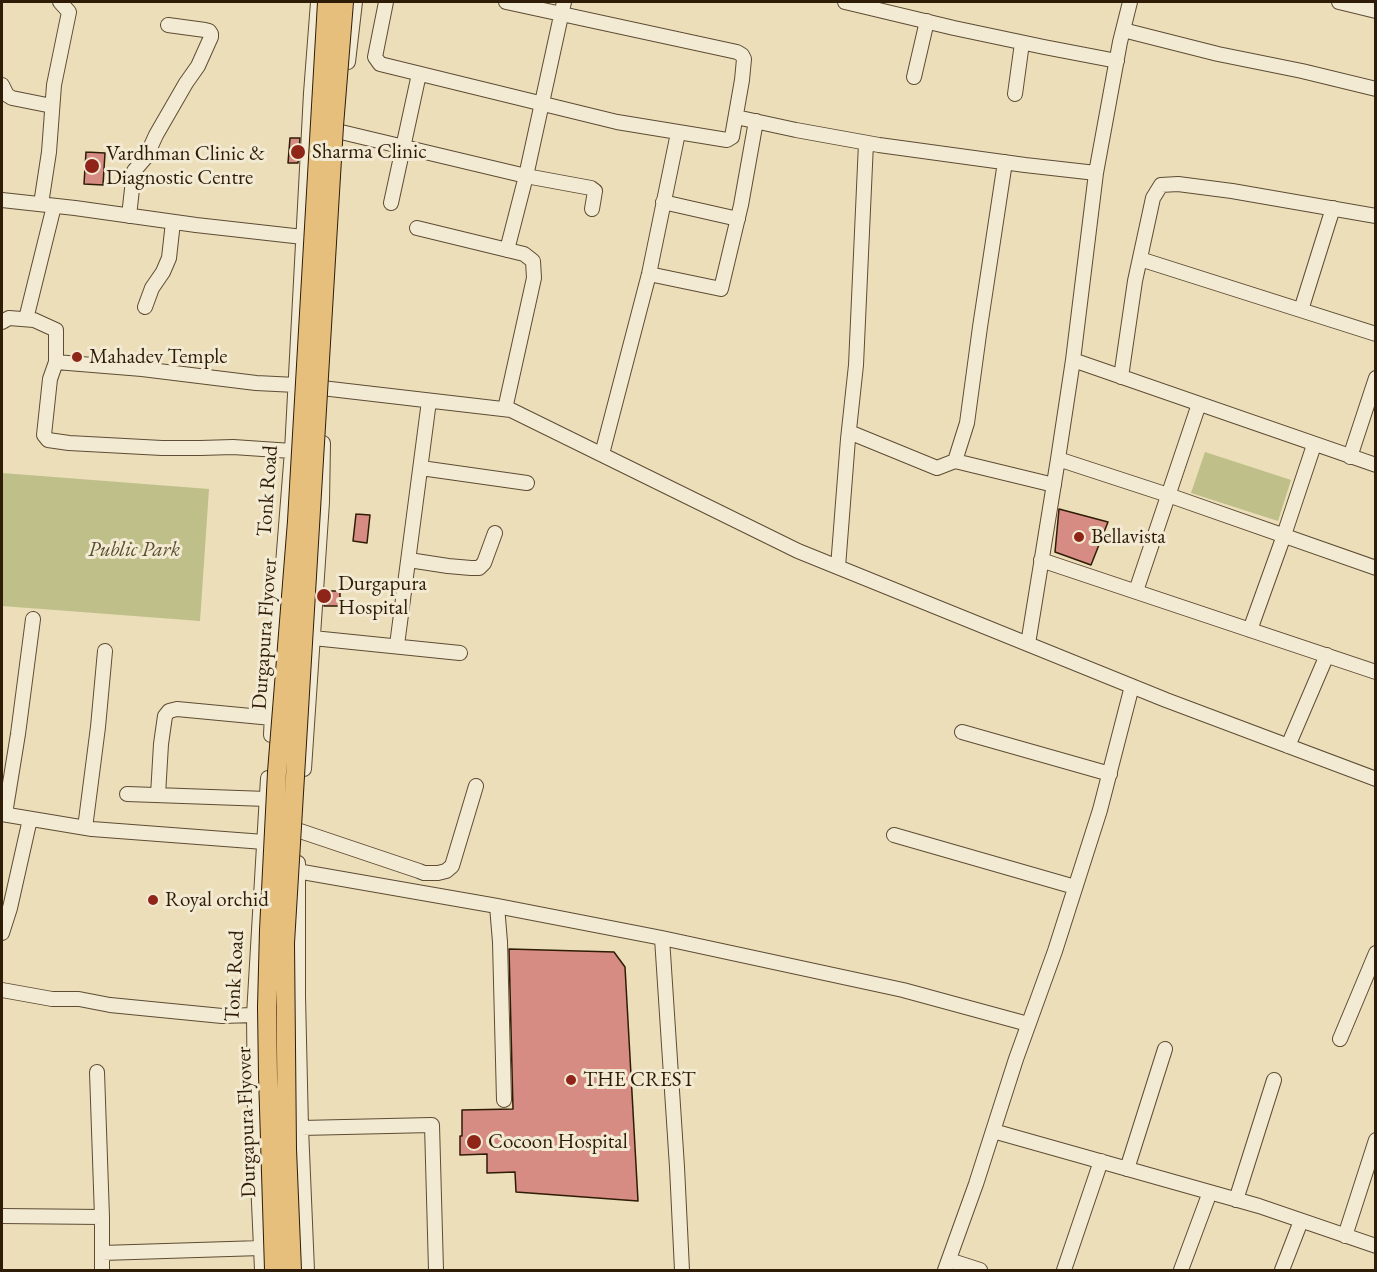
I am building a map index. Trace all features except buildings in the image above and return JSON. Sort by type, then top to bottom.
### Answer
[{"type":"main road","name":"Durgapura Flyover","points":[[274,1270],[268,1076],[269,930],[277,772],[297,509],[327,2]]},
{"type":"main road","name":"Durgapura Flyover","points":[[292,1270],[287,1149],[285,943],[344,2]]},
{"type":"street","points":[[26,320],[47,205],[54,85],[69,12],[60,2]]},
{"type":"street","name":"Tonk Road","points":[[262,1270],[255,1114],[254,1015],[275,648],[292,451],[318,2]]},
{"type":"street","points":[[307,1270],[298,996],[298,871],[322,502],[325,388],[341,132],[355,2]]},
{"type":"street","points":[[386,2],[375,57],[380,64],[616,122],[727,140],[732,138],[742,80],[744,60],[742,55],[563,8],[506,2]]},
{"type":"street","points":[[845,2],[1022,43],[1117,61]]},
{"type":"street","points":[[1028,644],[1073,360],[1096,173],[1130,2]]},
{"type":"street","points":[[1339,2],[1376,10]]},
{"type":"street","points":[[507,250],[526,176],[563,8]]},
{"type":"street","points":[[914,77],[927,21]]},
{"type":"street","points":[[129,216],[134,171],[146,158],[156,135],[186,82],[198,66],[211,38],[209,31],[168,25]]},
{"type":"street","points":[[1123,30],[1376,89]]},
{"type":"street","points":[[1015,94],[1022,43]]},
{"type":"street","points":[[391,203],[419,74]]},
{"type":"street","points":[[2,85],[7,95],[12,98],[52,106]]},
{"type":"street","points":[[736,117],[866,143],[1096,173]]},
{"type":"street","points":[[649,274],[721,289],[738,219],[756,122]]},
{"type":"street","points":[[341,132],[526,176],[593,189],[595,193],[592,209]]},
{"type":"street","points":[[602,454],[649,274],[678,133]]},
{"type":"street","points":[[838,567],[856,365],[866,143]]},
{"type":"street","points":[[955,461],[967,423],[1005,162]]},
{"type":"street","points":[[1121,377],[1135,281],[1153,198],[1161,185],[1178,184],[1210,188],[1376,216]]},
{"type":"street","points":[[2,200],[303,237]]},
{"type":"street","points":[[663,202],[738,219]]},
{"type":"street","points":[[1301,310],[1333,208]]},
{"type":"street","points":[[145,306],[169,258],[173,222]]},
{"type":"street","points":[[417,228],[524,254],[533,261],[534,278],[505,409]]},
{"type":"street","points":[[1140,259],[1376,334]]},
{"type":"street","points":[[2,322],[9,318],[34,320],[56,330],[56,362],[50,379],[44,435],[48,440],[162,448],[233,447],[292,451]]},
{"type":"street","points":[[1073,360],[1376,465]]},
{"type":"street","points":[[56,362],[325,388],[511,410],[798,551],[1132,686],[1376,779]]},
{"type":"street","points":[[1350,457],[1376,378]]},
{"type":"street","points":[[398,645],[429,401]]},
{"type":"street","points":[[1136,591],[1199,404]]},
{"type":"street","points":[[849,432],[937,468],[955,461],[1054,485]]},
{"type":"street","points":[[1250,630],[1314,445]]},
{"type":"street","points":[[1058,459],[1376,568]]},
{"type":"street","points":[[421,468],[527,483]]},
{"type":"street","points":[[409,560],[478,568],[484,563],[495,533]]},
{"type":"street","points":[[1041,560],[1376,672]]},
{"type":"street","points":[[33,620],[18,734],[3,814],[85,828],[264,842]]},
{"type":"street","points":[[313,638],[460,653]]},
{"type":"street","points":[[85,828],[105,651]]},
{"type":"street","points":[[1288,746],[1327,655]]},
{"type":"street","points":[[980,1270],[947,1265],[1055,951],[1100,810],[1132,686]]},
{"type":"street","points":[[158,795],[165,716],[169,711],[177,709],[272,718]]},
{"type":"street","points":[[962,732],[1110,774]]},
{"type":"street","points":[[300,831],[424,873],[446,871],[452,866],[476,786]]},
{"type":"street","points":[[127,794],[267,799]]},
{"type":"street","points":[[2,933],[10,908],[30,819]]},
{"type":"street","points":[[894,835],[1075,887]]},
{"type":"street","points":[[262,867],[298,871],[497,906],[662,938],[903,990],[1028,1024]]},
{"type":"street","points":[[497,906],[504,1100]]},
{"type":"street","points":[[662,938],[682,1270]]},
{"type":"street","points":[[1340,1040],[1376,953]]},
{"type":"street","points":[[2,990],[52,999],[79,999],[110,1005],[222,1016],[254,1015]]},
{"type":"street","points":[[1127,1169],[1165,1049]]},
{"type":"street","points":[[97,1072],[102,1270]]},
{"type":"street","points":[[1236,1200],[1274,1080]]},
{"type":"street","points":[[301,1128],[432,1125],[436,1270]]},
{"type":"street","points":[[993,1131],[1259,1206],[1376,1246]]},
{"type":"street","points":[[1345,1236],[1376,1140]]},
{"type":"street","points":[[1064,1270],[1101,1161]]},
{"type":"street","points":[[1181,1270],[1210,1192]]},
{"type":"street","points":[[2,1216],[102,1217]]},
{"type":"street","points":[[1282,1270],[1301,1221]]},
{"type":"street","points":[[102,1253],[261,1248]]},
{"type":"green space","points":[[1205,452],[1291,480],[1278,521],[1191,493]]},
{"type":"green space","name":"Public Park","points":[[2,473],[209,489],[200,621],[2,606]]},
{"type":"place","name":"Sharma Clinic","points":[[298,152]]},
{"type":"place","name":"Vardhman Clinic & Diagnostic Centre","points":[[92,166]]},
{"type":"place","name":"Mahadev Temple","points":[[77,357]]},
{"type":"place","name":"Bellavista","points":[[1079,537]]},
{"type":"place","name":"Durgapura Hospital","points":[[324,596]]},
{"type":"place","name":"Royal orchid","points":[[153,900]]},
{"type":"place","name":"THE CREST","points":[[571,1080]]},
{"type":"place","name":"Cocoon Hospital","points":[[474,1142]]}]
